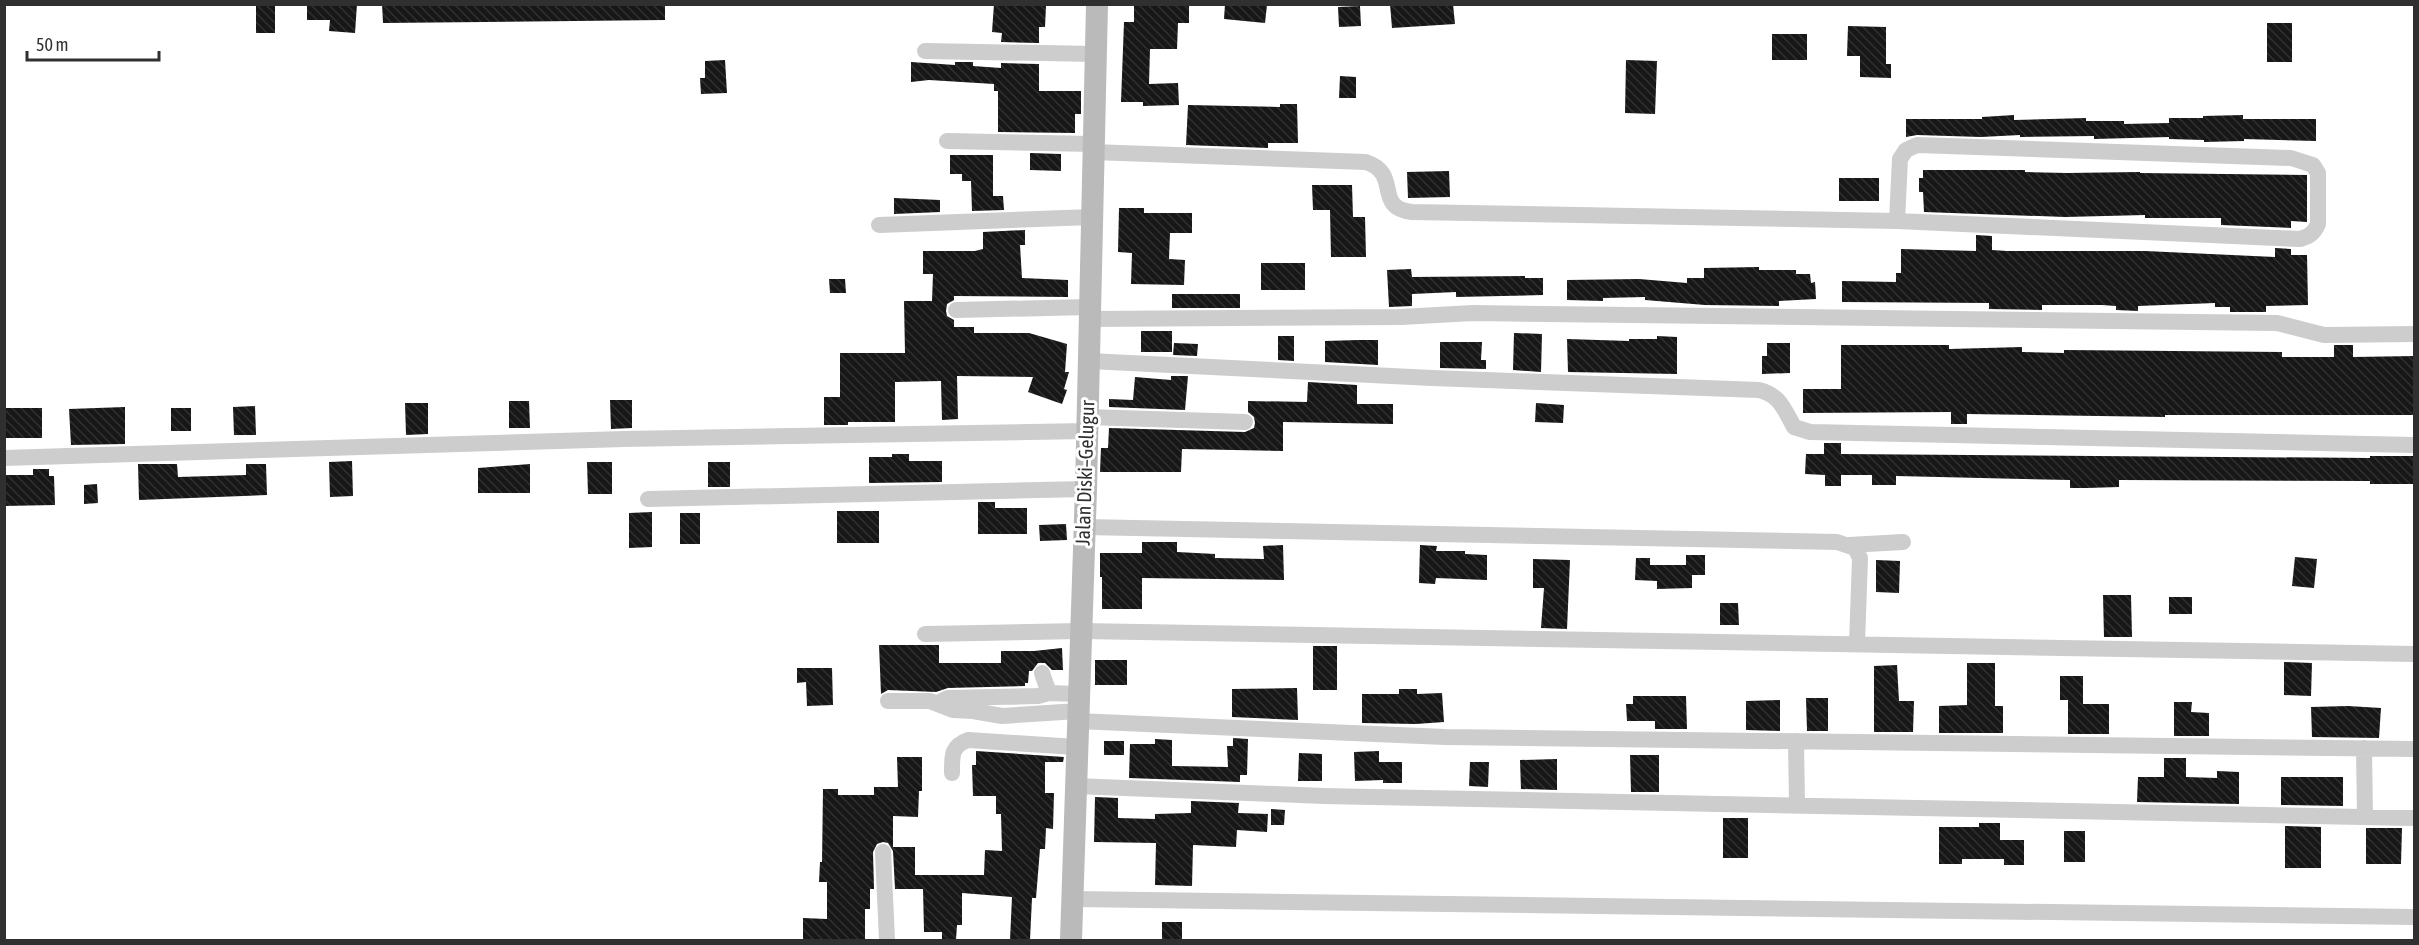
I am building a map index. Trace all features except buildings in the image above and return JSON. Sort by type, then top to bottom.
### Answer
[{"type":"main road","name":"Jalan Diski–Gelugur","points":[[1071,940],[1076,786],[1073,709],[1081,631],[1085,527],[1097,4]]},
{"type":"street","points":[[924,51],[1095,54]]},
{"type":"street","points":[[947,141],[1366,162],[1378,166],[1385,175],[1393,206],[1400,211],[1412,212],[1897,221],[2300,238],[2310,236],[2318,224],[2318,173],[2313,165],[2291,158],[1917,145],[1906,150],[1900,159],[1897,221]]},
{"type":"street","points":[[879,225],[1092,217]]},
{"type":"street","points":[[956,310],[1401,317],[1473,313],[2277,323],[2324,335],[2415,334]]},
{"type":"street","points":[[1089,361],[1432,378],[1759,390],[1779,399],[1794,427],[1810,432],[2415,445]]},
{"type":"street","points":[[4,458],[1087,424],[1245,422]]},
{"type":"street","points":[[648,499],[1086,489]]},
{"type":"street","points":[[1085,527],[1825,542],[1849,545],[1903,542]]},
{"type":"street","points":[[1849,545],[1855,548],[1860,558],[1857,644]]},
{"type":"street","points":[[925,634],[1081,631],[2415,654]]},
{"type":"street","points":[[1042,673],[1052,693],[1073,709]]},
{"type":"street","points":[[938,703],[948,698],[1038,696],[1052,693]]},
{"type":"street","points":[[888,701],[938,703],[953,710],[1002,716],[1073,709],[1445,737],[2415,749]]},
{"type":"street","points":[[952,773],[952,754],[960,743],[968,740],[1076,747]]},
{"type":"street","points":[[1796,741],[1797,805]]},
{"type":"street","points":[[2364,748],[2365,817]]},
{"type":"street","points":[[1076,786],[1323,796],[2415,818]]},
{"type":"street","points":[[883,852],[887,940]]},
{"type":"street","points":[[1073,899],[2415,916]]}]
